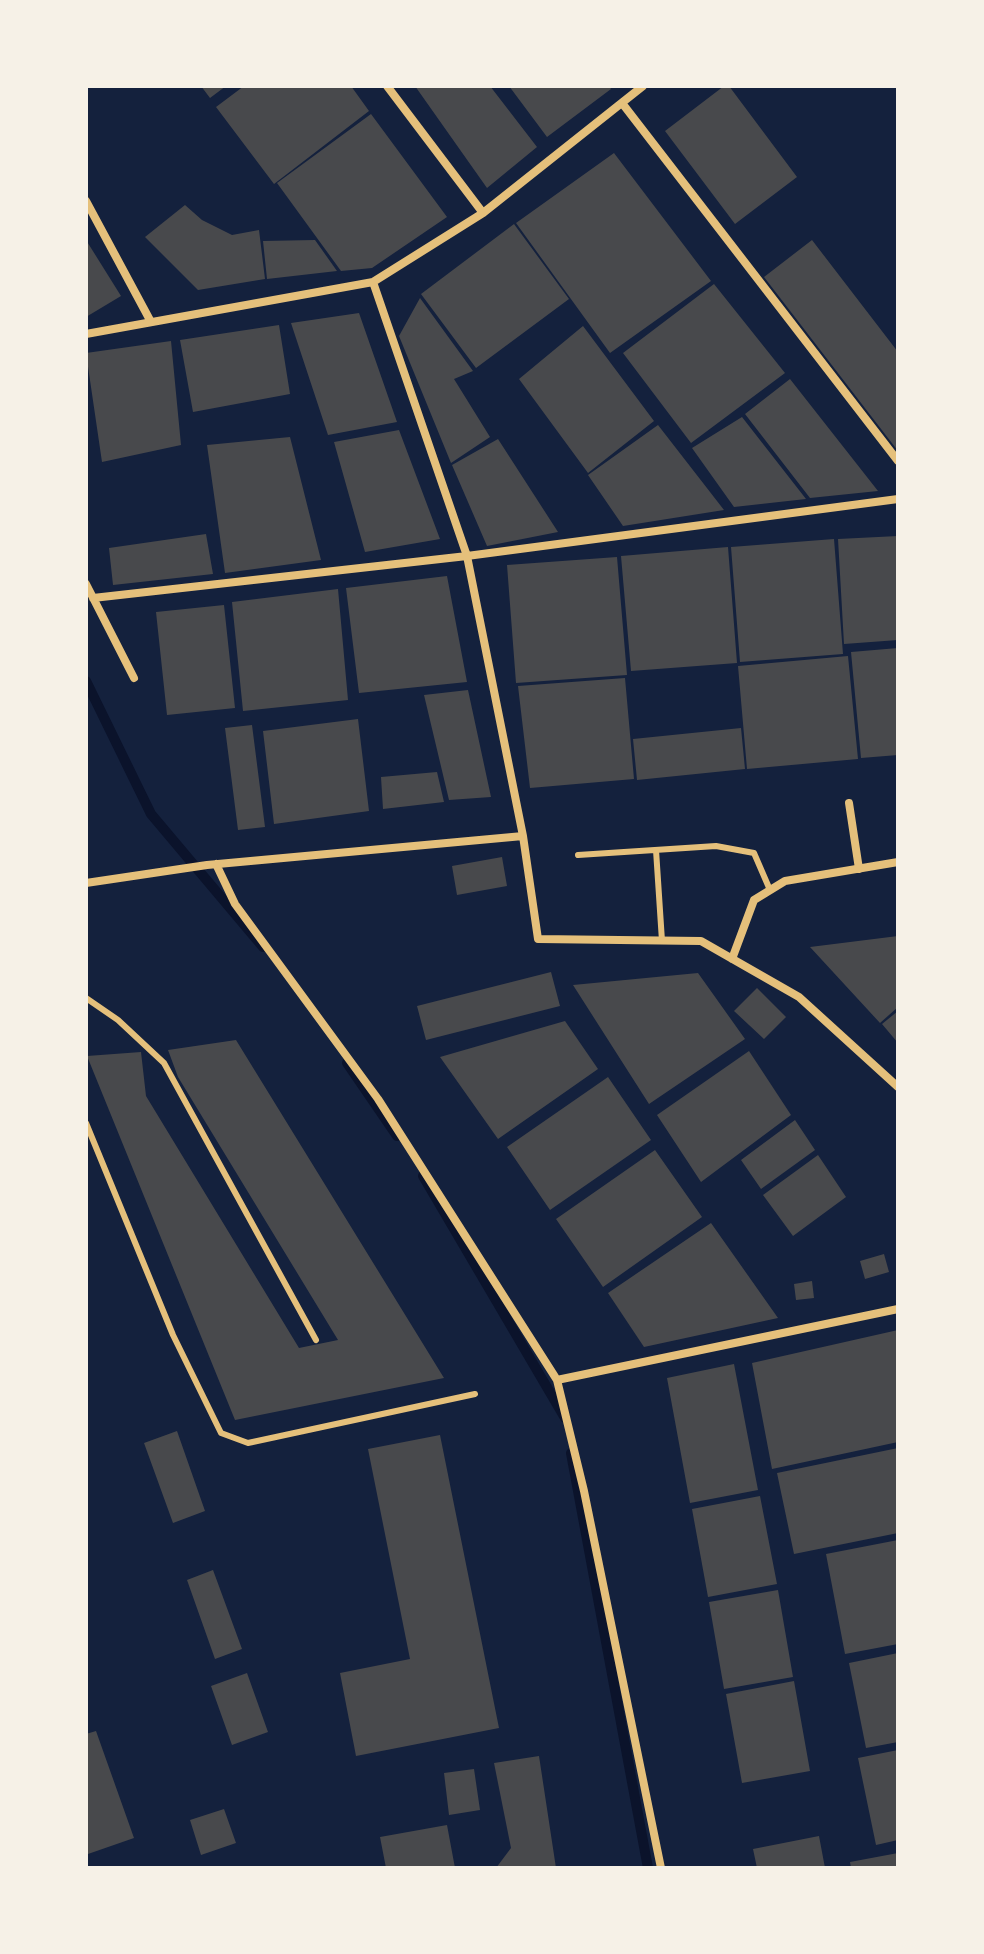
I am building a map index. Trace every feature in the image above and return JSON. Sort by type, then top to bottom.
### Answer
[{"type":"street","points":[[387,86],[483,213]]},
{"type":"street","points":[[86,334],[373,282],[483,213],[643,86]]},
{"type":"street","points":[[622,103],[898,461]]},
{"type":"street","points":[[86,201],[151,322]]},
{"type":"street","points":[[373,282],[467,556],[523,836],[538,939],[701,941],[799,997],[898,1087]]},
{"type":"street","points":[[93,598],[467,556],[898,499]]},
{"type":"street","points":[[86,584],[134,678]]},
{"type":"street","points":[[849,803],[859,869]]},
{"type":"street","points":[[86,883],[211,865],[523,836]]},
{"type":"street","points":[[732,959],[754,900],[785,881],[898,862]]},
{"type":"street","points":[[211,865],[235,904],[378,1099],[557,1380],[584,1491],[661,1868]]},
{"type":"street","points":[[557,1380],[898,1309]]},
{"type":"lane","points":[[578,855],[716,846],[754,853],[770,890]]},
{"type":"lane","points":[[656,850],[662,941]]},
{"type":"lane","points":[[86,998],[118,1020],[164,1063],[316,1340]]},
{"type":"lane","points":[[86,1123],[173,1335],[221,1433],[248,1443],[475,1394]]},
{"type":"building","points":[[201,86],[226,86],[210,98]]},
{"type":"building","points":[[244,86],[351,86],[369,111],[274,184],[216,107]]},
{"type":"building","points":[[415,86],[490,86],[537,147],[487,188]]},
{"type":"building","points":[[509,86],[609,86],[611,89],[547,137]]},
{"type":"building","points":[[724,86],[729,86],[797,177],[735,224],[665,131]]},
{"type":"building","points":[[371,114],[447,217],[372,268],[341,271],[277,183]]},
{"type":"building","points":[[614,153],[711,281],[610,353],[516,223]]},
{"type":"building","points":[[185,205],[202,220],[232,235],[259,230],[265,279],[198,290],[145,237]]},
{"type":"building","points":[[514,224],[569,299],[476,368],[421,294]]},
{"type":"building","points":[[86,240],[121,296],[86,317]]},
{"type":"building","points":[[315,240],[337,271],[267,279],[263,241]]},
{"type":"building","points":[[812,240],[898,352],[898,451],[764,277]]},
{"type":"building","points":[[714,284],[785,373],[691,443],[623,353]]},
{"type":"building","points":[[420,298],[473,371],[454,379],[490,437],[451,463],[399,336]]},
{"type":"building","points":[[359,313],[397,422],[328,435],[291,323]]},
{"type":"building","points":[[279,325],[290,394],[193,412],[180,340]]},
{"type":"building","points":[[583,326],[654,421],[588,473],[519,379]]},
{"type":"building","points":[[171,341],[181,445],[102,462],[86,353]]},
{"type":"building","points":[[790,379],[878,491],[810,498],[745,414]]},
{"type":"building","points":[[742,417],[806,499],[734,507],[692,448]]},
{"type":"building","points":[[658,425],[724,510],[623,526],[588,475]]},
{"type":"building","points":[[399,430],[440,539],[365,552],[334,442]]},
{"type":"building","points":[[290,437],[321,560],[225,573],[207,445]]},
{"type":"building","points":[[498,439],[558,532],[487,546],[452,465]]},
{"type":"building","points":[[206,534],[213,574],[113,585],[109,548]]},
{"type":"building","points":[[898,536],[898,640],[844,644],[838,539]]},
{"type":"building","points":[[834,539],[843,654],[740,662],[731,547]]},
{"type":"building","points":[[728,547],[737,663],[631,671],[621,556]]},
{"type":"building","points":[[617,557],[627,675],[516,683],[507,565]]},
{"type":"building","points":[[447,576],[467,682],[359,693],[346,588]]},
{"type":"building","points":[[338,589],[348,700],[243,711],[232,602]]},
{"type":"building","points":[[224,605],[235,708],[167,715],[156,612]]},
{"type":"building","points":[[898,648],[898,755],[861,758],[851,652]]},
{"type":"building","points":[[848,656],[858,759],[747,769],[738,666]]},
{"type":"building","points":[[625,678],[634,779],[530,788],[518,686]]},
{"type":"building","points":[[468,690],[491,797],[449,800],[424,695]]},
{"type":"building","points":[[358,719],[369,811],[274,824],[263,731]]},
{"type":"building","points":[[252,725],[265,827],[238,830],[225,728]]},
{"type":"building","points":[[741,728],[745,769],[637,780],[633,739]]},
{"type":"building","points":[[437,772],[444,802],[383,809],[381,777]]},
{"type":"building","points":[[502,857],[507,886],[457,895],[452,866]]},
{"type":"building","points":[[898,936],[898,1007],[880,1023],[810,947]]},
{"type":"building","points":[[551,972],[560,1006],[426,1040],[417,1006]]},
{"type":"building","points":[[698,973],[745,1039],[649,1104],[573,985]]},
{"type":"building","points":[[757,988],[786,1017],[764,1039],[734,1011]]},
{"type":"building","points":[[898,1011],[898,1043],[882,1024]]},
{"type":"building","points":[[565,1021],[598,1069],[498,1139],[440,1057]]},
{"type":"building","points":[[236,1040],[444,1378],[235,1420],[87,1056],[141,1052],[146,1096],[299,1348],[338,1340],[178,1077],[168,1050]]},
{"type":"building","points":[[749,1051],[791,1115],[701,1182],[657,1115]]},
{"type":"building","points":[[608,1077],[651,1140],[550,1210],[507,1147]]},
{"type":"building","points":[[795,1120],[815,1150],[761,1189],[741,1160]]},
{"type":"building","points":[[655,1150],[702,1217],[603,1287],[556,1219]]},
{"type":"building","points":[[818,1155],[846,1197],[793,1236],[763,1195]]},
{"type":"building","points":[[711,1223],[778,1318],[644,1347],[608,1293]]},
{"type":"building","points":[[884,1254],[889,1272],[865,1279],[860,1261]]},
{"type":"building","points":[[812,1281],[814,1298],[796,1300],[794,1284]]},
{"type":"building","points":[[898,1330],[898,1442],[772,1469],[752,1363]]},
{"type":"building","points":[[734,1364],[758,1490],[690,1503],[667,1378]]},
{"type":"building","points":[[177,1431],[205,1511],[173,1523],[144,1443]]},
{"type":"building","points":[[440,1435],[499,1728],[356,1756],[340,1673],[410,1659],[368,1449]]},
{"type":"building","points":[[898,1448],[898,1533],[794,1554],[777,1473]]},
{"type":"building","points":[[760,1496],[777,1584],[708,1597],[692,1509]]},
{"type":"building","points":[[898,1540],[898,1644],[845,1654],[826,1554]]},
{"type":"building","points":[[213,1570],[242,1649],[215,1659],[187,1580]]},
{"type":"building","points":[[778,1590],[793,1677],[724,1689],[709,1602]]},
{"type":"building","points":[[898,1653],[898,1742],[866,1748],[849,1663]]},
{"type":"building","points":[[247,1673],[268,1732],[232,1745],[211,1686]]},
{"type":"building","points":[[794,1681],[810,1771],[742,1783],[726,1694]]},
{"type":"building","points":[[96,1731],[134,1838],[88,1854],[86,1734]]},
{"type":"building","points":[[898,1750],[898,1840],[876,1845],[858,1758]]},
{"type":"building","points":[[539,1756],[556,1868],[496,1868],[511,1848],[494,1763]]},
{"type":"building","points":[[474,1769],[480,1810],[449,1815],[444,1773]]},
{"type":"building","points":[[224,1809],[236,1843],[201,1855],[190,1820]]},
{"type":"building","points":[[447,1825],[455,1868],[386,1868],[380,1837]]},
{"type":"building","points":[[819,1836],[825,1868],[757,1868],[753,1849]]},
{"type":"building","points":[[898,1853],[898,1868],[851,1868],[850,1862]]},
{"type":"waterway","points":[[86,681],[151,814],[263,947]]},
{"type":"waterway","points":[[347,1063],[397,1136]]},
{"type":"waterway","points":[[423,1176],[565,1418]]},
{"type":"waterway","points":[[571,1453],[648,1868]]}]
